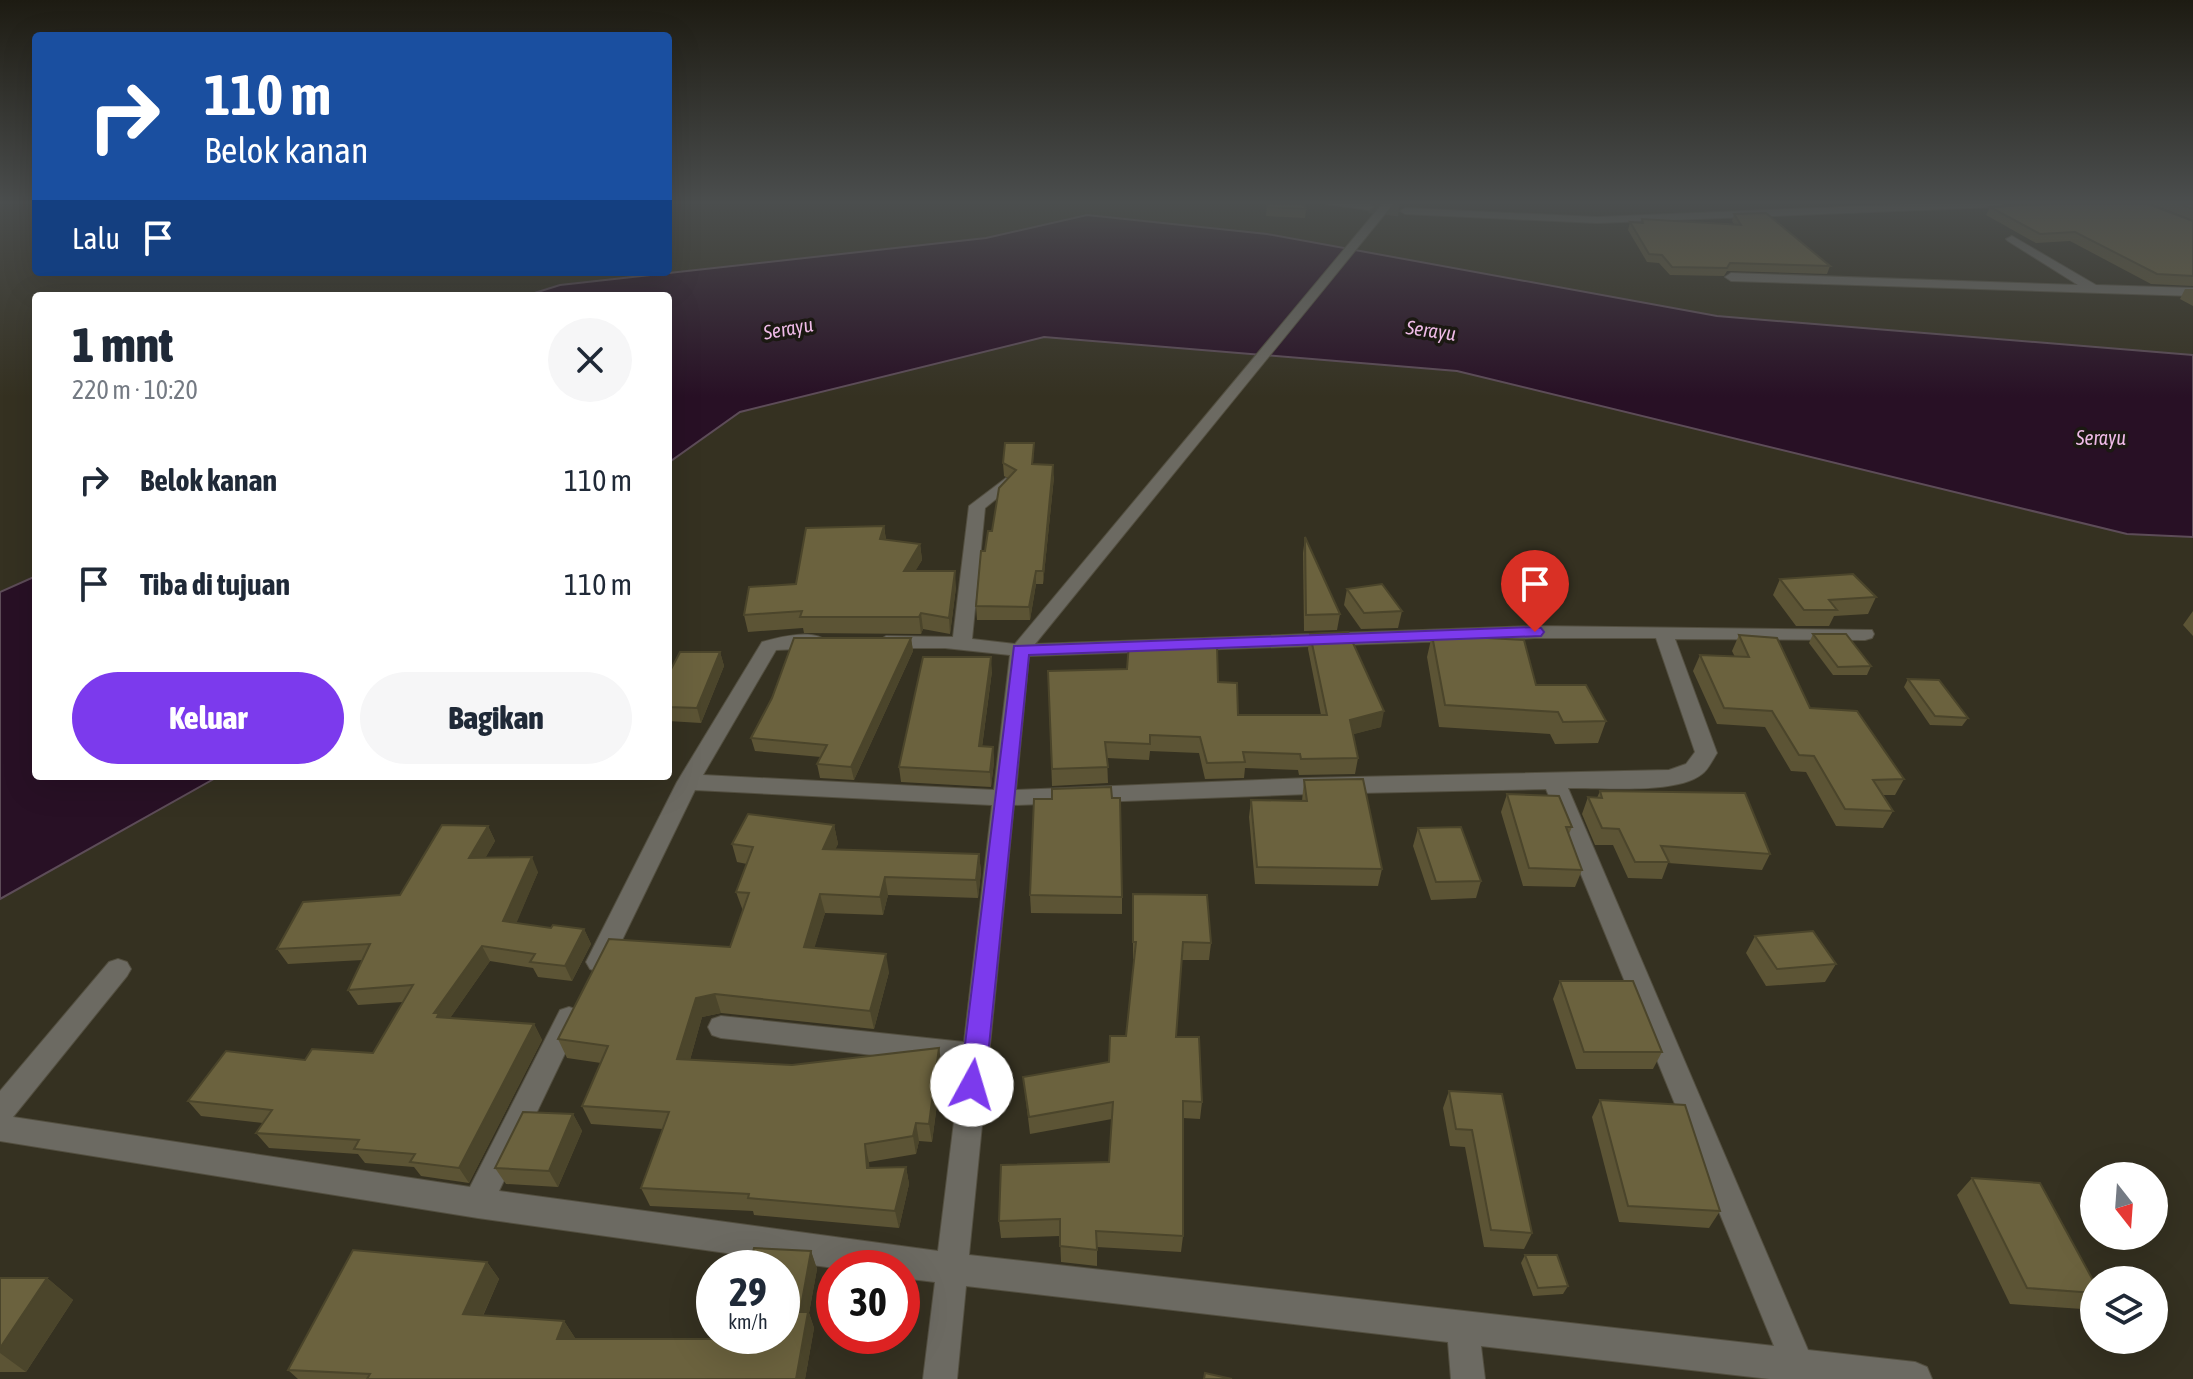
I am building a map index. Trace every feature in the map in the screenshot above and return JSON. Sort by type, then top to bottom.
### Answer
[{"type":"street","points":[[940,1379],[1020,650],[1334,268]]},
{"type":"street","points":[[2060,268],[2095,290]]},
{"type":"street","points":[[1835,271],[1847,281]]},
{"type":"street","points":[[1731,277],[2193,292]]},
{"type":"street","points":[[962,644],[977,506],[1006,483]]},
{"type":"street","points":[[865,642],[962,644],[1020,650],[1535,632],[1865,634]]},
{"type":"street","points":[[688,782],[1003,798],[1309,786],[1671,778],[1694,769],[1706,753],[1664,633]]},
{"type":"street","points":[[478,1203],[585,987],[611,942],[688,782],[769,646],[789,642],[834,642]]},
{"type":"street","points":[[1554,781],[1801,1372]]},
{"type":"street","points":[[0,1112],[118,969]]},
{"type":"street","points":[[721,1027],[976,1055]]},
{"type":"street","points":[[0,1128],[478,1203],[952,1269],[1801,1372],[1915,1379]]},
{"type":"street","points":[[1463,1329],[1468,1379]]},
{"type":"water","name":"Serayu","points":[[711,268],[1456,268],[1717,316],[2193,355],[2193,537],[2127,534],[1457,371],[1044,337],[740,412],[672,460],[672,292],[538,292],[560,285],[642,276],[672,276],[672,273]]},
{"type":"water","points":[[32,578],[32,780],[212,780],[0,899],[0,592]]},
{"type":"building","points":[[2146,268],[2193,268],[2193,276],[2157,274]]},
{"type":"building","points":[[1005,443],[1034,443],[1032,464],[1053,465],[1043,571],[1036,571],[1029,607],[976,606],[981,551],[985,551],[988,531],[992,531],[999,488],[1016,470],[1003,463]]},
{"type":"building","points":[[884,526],[880,539],[920,544],[904,571],[955,571],[949,618],[921,613],[919,617],[800,617],[802,611],[744,615],[749,587],[796,584],[806,528]]},
{"type":"building","points":[[1305,537],[1340,614],[1306,615]]},
{"type":"building","points":[[1853,574],[1876,597],[1829,600],[1837,610],[1804,610],[1780,579]]},
{"type":"building","points":[[1382,584],[1402,611],[1364,613],[1347,589]]},
{"type":"building","points":[[1348,632],[1384,711],[1350,720],[1358,758],[1301,759],[1300,754],[1243,752],[1245,762],[1207,763],[1200,737],[1150,735],[1150,744],[1105,742],[1108,767],[1052,769],[1048,671],[1127,669],[1129,643],[1217,646],[1218,682],[1237,683],[1238,715],[1327,715],[1310,634]]},
{"type":"building","points":[[1813,634],[1846,634],[1871,666],[1838,667]]},
{"type":"building","points":[[1432,635],[1524,640],[1536,685],[1586,685],[1606,721],[1563,722],[1558,712],[1445,705]]},
{"type":"building","points":[[1739,635],[1777,638],[1810,708],[1857,711],[1904,779],[1873,780],[1893,811],[1845,809],[1814,756],[1799,755],[1772,711],[1724,708],[1700,655],[1749,657]]},
{"type":"building","points":[[794,638],[911,638],[851,767],[817,764],[827,745],[751,738],[772,698]]},
{"type":"building","points":[[680,652],[720,652],[697,708],[672,707],[672,667]]},
{"type":"building","points":[[923,657],[991,657],[979,746],[993,747],[990,772],[899,767]]},
{"type":"building","points":[[1908,679],[1939,680],[1968,718],[1935,716]]},
{"type":"building","points":[[1363,779],[1382,869],[1257,867],[1251,800],[1307,801],[1304,780]]},
{"type":"building","points":[[1111,787],[1112,798],[1120,798],[1122,897],[1030,895],[1034,799],[1052,799],[1052,789]]},
{"type":"building","points":[[1600,791],[1745,793],[1770,854],[1661,846],[1669,862],[1635,862],[1619,829],[1602,828],[1588,797],[1602,798]]},
{"type":"building","points":[[1507,794],[1559,796],[1572,827],[1566,827],[1582,870],[1529,868]]},
{"type":"building","points":[[748,814],[834,825],[823,849],[979,854],[976,880],[885,877],[880,897],[820,894],[804,947],[886,954],[870,1011],[715,994],[696,998],[677,1059],[792,1065],[939,1048],[929,1124],[916,1123],[913,1136],[865,1144],[867,1168],[906,1167],[895,1211],[748,1198],[749,1194],[641,1188],[669,1112],[582,1106],[608,1046],[558,1039],[609,939],[730,947],[749,893],[736,892],[753,847],[732,844]]},
{"type":"building","points":[[442,825],[488,826],[469,858],[532,857],[503,921],[584,929],[565,966],[530,962],[535,954],[482,946],[434,1013],[439,1013],[437,1017],[534,1024],[459,1168],[410,1162],[415,1154],[354,1149],[359,1140],[256,1133],[272,1110],[188,1101],[226,1051],[305,1060],[312,1049],[373,1053],[413,985],[348,990],[370,944],[277,949],[303,902],[400,895]]},
{"type":"building","points":[[1461,827],[1481,881],[1436,882],[1418,828]]},
{"type":"building","points":[[1133,894],[1207,895],[1211,943],[1183,942],[1176,1037],[1199,1037],[1202,1102],[1183,1101],[1183,1236],[1096,1231],[1097,1250],[1060,1246],[1060,1219],[999,1221],[1001,1165],[1109,1162],[1113,1102],[1029,1117],[1023,1077],[1109,1062],[1110,1036],[1126,1036],[1136,942],[1133,942]]},
{"type":"building","points":[[1813,931],[1836,964],[1777,969],[1755,936]]},
{"type":"building","points":[[1560,981],[1633,981],[1662,1052],[1584,1052]]},
{"type":"building","points":[[1449,1091],[1502,1094],[1532,1233],[1491,1230],[1472,1130],[1456,1129]]},
{"type":"building","points":[[1600,1100],[1685,1105],[1720,1211],[1628,1206]]},
{"type":"building","points":[[523,1112],[573,1114],[549,1171],[495,1168]]},
{"type":"building","points":[[1972,1178],[2040,1183],[2085,1266],[2080,1266],[2080,1292],[2027,1288]]},
{"type":"building","points":[[353,1250],[487,1262],[463,1314],[564,1321],[557,1339],[696,1339],[696,1354],[800,1354],[800,1312],[808,1312],[796,1379],[367,1379],[370,1374],[288,1370]]},
{"type":"building","points":[[800,1250],[811,1251],[800,1312]]},
{"type":"building","points":[[1525,1255],[1557,1255],[1568,1286],[1538,1288]]},
{"type":"building","points":[[0,1278],[47,1278],[0,1348]]},
{"type":"building","points":[[1205,1373],[1232,1379],[1204,1379]]},
{"type":"route","points":[[972,1085],[1020,650],[1535,632]]}]
